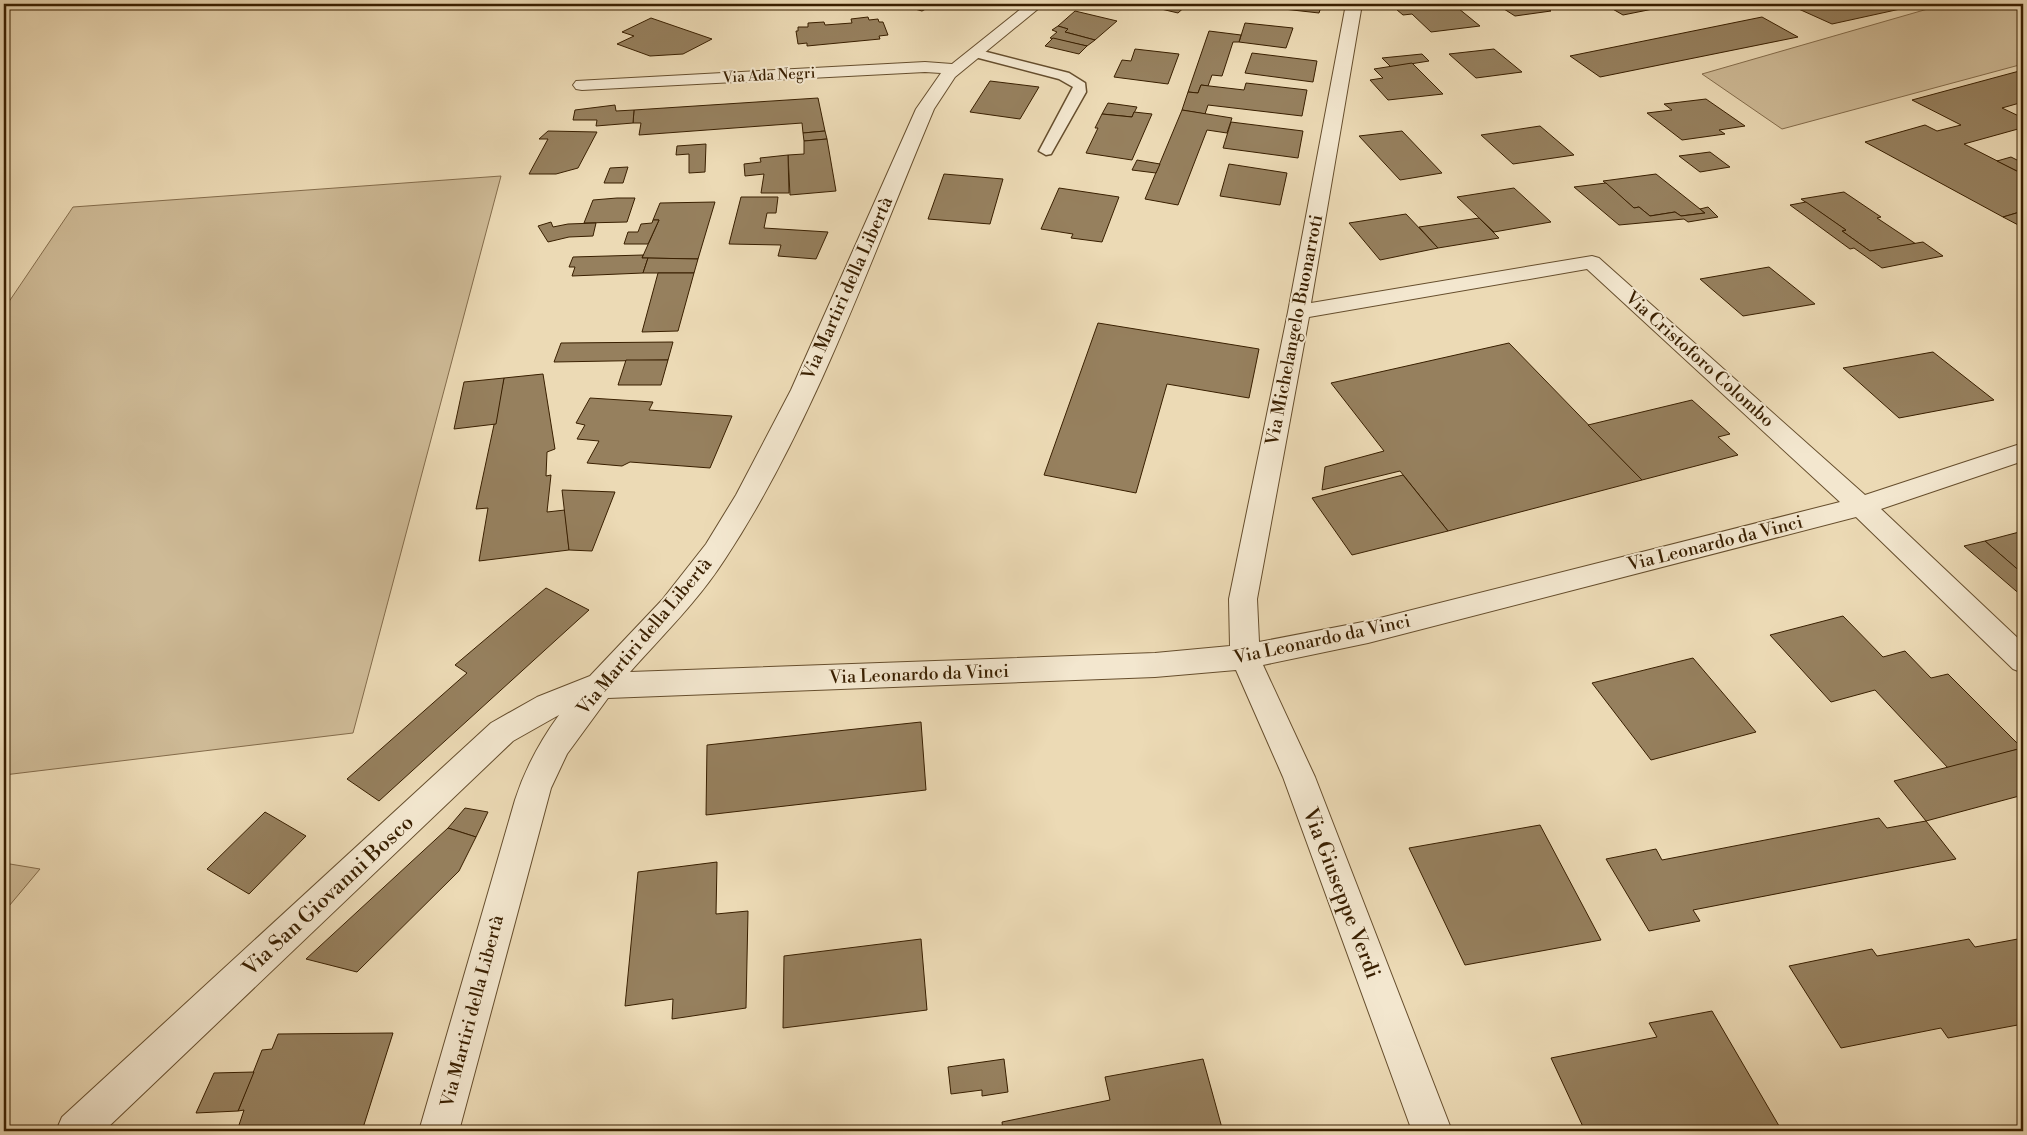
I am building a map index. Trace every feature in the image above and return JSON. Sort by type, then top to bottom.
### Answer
[{"type":"street","name":"Via Martiri della Libertà","points":[[439,1131],[497,917],[539,777],[559,742],[598,686],[666,616],[714,554],[753,488],[818,355],[925,109],[938,89],[956,69],[974,52],[1036,4]]},
{"type":"street","name":"Via Michelangelo Buonarroti","points":[[1245,657],[1243,599],[1299,312],[1354,4]]},
{"type":"street","name":"Via Ada Negri","points":[[582,85],[926,67],[956,69]]},
{"type":"street","name":"Via Cristoforo Colombo","points":[[1299,312],[1592,262],[1862,506],[2023,661]]},
{"type":"street","name":"Via Leonardo da Vinci","points":[[598,686],[1155,665],[1245,657],[1368,632],[1862,506],[2023,452]]},
{"type":"street","name":"Via Giuseppe Verdi","points":[[1245,657],[1299,776],[1432,1131]]},
{"type":"street","name":"Via San Giovanni Bosco","points":[[76,1131],[502,732],[532,713],[566,696],[598,686]]},
{"type":"lane","points":[[974,52],[1064,76],[1080,86],[1079,92],[1046,151]]},
{"type":"shaded area","points":[[1945,4],[2023,4],[2023,64],[1782,129],[1702,74]]},
{"type":"shaded area","points":[[501,176],[353,733],[4,775],[4,309],[73,207]]},
{"type":"shaded area","points":[[4,863],[40,869],[4,912]]},
{"type":"building","points":[[817,4],[842,4],[833,9]]},
{"type":"building","points":[[897,4],[935,4],[922,11]]},
{"type":"building","points":[[1140,4],[1188,4],[1178,13]]},
{"type":"building","points":[[1258,4],[1322,4],[1319,13],[1257,6]]},
{"type":"building","points":[[1390,4],[1453,4],[1480,26],[1431,32],[1412,14],[1403,15]]},
{"type":"building","points":[[1497,4],[1522,4],[1525,6],[1504,9]]},
{"type":"building","points":[[1522,4],[1540,4],[1551,11],[1515,16],[1504,9],[1525,6]]},
{"type":"building","points":[[1604,4],[1678,4],[1623,15]]},
{"type":"building","points":[[1800,4],[1923,4],[1832,24],[1792,6]]},
{"type":"building","points":[[1075,11],[1117,21],[1095,40],[1065,32],[1068,29],[1058,26]]},
{"type":"building","points":[[868,17],[869,20],[878,19],[879,22],[883,22],[888,35],[879,36],[880,39],[807,46],[807,43],[798,44],[796,31],[798,31],[798,27],[808,27],[808,23],[824,22],[825,25],[852,23],[851,19]]},
{"type":"building","points":[[1762,17],[1798,37],[1600,77],[1570,56]]},
{"type":"building","points":[[651,18],[712,39],[683,54],[650,56],[617,44],[634,36],[622,32]]},
{"type":"building","points":[[1245,23],[1293,28],[1286,48],[1239,42]]},
{"type":"building","points":[[1058,26],[1068,29],[1065,32],[1095,40],[1087,46],[1050,38],[1057,32],[1052,30]]},
{"type":"building","points":[[1209,31],[1241,35],[1239,42],[1233,42],[1222,76],[1212,75],[1208,86],[1201,85],[1198,93],[1188,92]]},
{"type":"building","points":[[1053,38],[1087,46],[1079,54],[1045,46]]},
{"type":"building","points":[[1135,49],[1179,54],[1168,84],[1114,77],[1122,60],[1131,61]]},
{"type":"building","points":[[1494,49],[1522,72],[1476,78],[1449,54]]},
{"type":"building","points":[[1252,53],[1317,61],[1313,82],[1245,73]]},
{"type":"building","points":[[1422,54],[1429,61],[1391,67],[1382,58]]},
{"type":"building","points":[[1412,63],[1443,94],[1388,100],[1370,80],[1383,78],[1374,69]]},
{"type":"building","points":[[2023,70],[2023,102],[2002,108],[2023,118],[2023,132],[2018,129],[1964,144],[2023,174],[2023,211],[2003,217],[1865,142],[1925,125],[1937,131],[1961,125],[1912,100]]},
{"type":"building","points":[[990,81],[1039,87],[1020,119],[970,112]]},
{"type":"building","points":[[1246,83],[1307,90],[1302,116],[1208,105],[1205,114],[1182,110],[1188,92],[1198,93],[1201,85],[1244,90]]},
{"type":"building","points":[[818,98],[825,131],[803,133],[802,123],[639,135],[641,123],[633,123],[634,110]]},
{"type":"building","points":[[1706,99],[1745,126],[1719,130],[1725,134],[1682,140],[1647,113],[1672,110],[1664,104]]},
{"type":"building","points":[[1108,103],[1137,107],[1132,117],[1102,114]]},
{"type":"building","points":[[615,105],[616,111],[634,110],[633,123],[596,126],[597,120],[573,120],[575,110]]},
{"type":"building","points":[[1182,110],[1232,118],[1227,133],[1207,130],[1178,205],[1145,199]]},
{"type":"building","points":[[1134,112],[1152,114],[1132,160],[1086,153],[1098,128],[1095,128],[1102,114],[1132,117]]},
{"type":"building","points":[[1231,122],[1303,131],[1298,158],[1223,148]]},
{"type":"building","points":[[1540,126],[1574,155],[1513,164],[1481,135]]},
{"type":"building","points":[[548,131],[597,132],[578,168],[556,174],[529,174],[548,139],[539,139]]},
{"type":"building","points":[[825,131],[827,139],[804,141],[803,133]]},
{"type":"building","points":[[1402,131],[1442,173],[1400,180],[1359,136]]},
{"type":"building","points":[[827,139],[836,191],[790,195],[788,155],[804,154],[804,141]]},
{"type":"building","points":[[706,144],[705,172],[689,173],[689,154],[676,155],[677,146]]},
{"type":"building","points":[[1710,152],[1730,167],[1700,172],[1679,156]]},
{"type":"building","points":[[788,155],[789,193],[761,193],[764,174],[745,176],[744,164],[761,162],[760,158]]},
{"type":"building","points":[[2011,157],[2023,163],[2023,174],[1997,161]]},
{"type":"building","points":[[1137,160],[1160,164],[1156,173],[1132,170]]},
{"type":"building","points":[[1229,164],[1287,173],[1280,205],[1220,196]]},
{"type":"building","points":[[628,167],[623,183],[604,183],[610,168]]},
{"type":"building","points":[[944,174],[1003,179],[990,224],[928,219]]},
{"type":"building","points":[[1656,174],[1705,213],[1681,216],[1675,212],[1650,216],[1639,207],[1634,208],[1603,181]]},
{"type":"building","points":[[1606,183],[1634,208],[1639,207],[1650,216],[1675,212],[1681,216],[1705,213],[1700,209],[1708,207],[1718,217],[1688,222],[1684,219],[1619,225],[1574,187]]},
{"type":"building","points":[[1059,188],[1119,197],[1102,242],[1071,238],[1073,234],[1041,229]]},
{"type":"building","points":[[1514,188],[1551,222],[1494,232],[1457,197]]},
{"type":"building","points":[[1844,192],[1881,217],[1877,218],[1916,244],[1870,251],[1842,231],[1846,230],[1801,199]]},
{"type":"building","points":[[741,197],[778,197],[776,213],[767,213],[764,228],[828,232],[816,259],[778,256],[781,245],[729,244]]},
{"type":"building","points":[[635,198],[627,222],[584,223],[593,200]]},
{"type":"building","points":[[715,202],[698,259],[642,258],[659,220],[653,220],[660,203]]},
{"type":"building","points":[[1806,202],[1846,230],[1842,231],[1870,251],[1923,242],[1943,256],[1882,268],[1854,248],[1850,249],[1790,205]]},
{"type":"building","points":[[2023,211],[2022,227],[2003,217]]},
{"type":"building","points":[[1406,214],[1438,248],[1380,260],[1349,223]]},
{"type":"building","points":[[1479,218],[1499,238],[1438,248],[1419,227]]},
{"type":"building","points":[[653,220],[659,220],[648,244],[624,244],[628,232],[638,232],[641,224],[652,223]]},
{"type":"building","points":[[551,222],[553,227],[568,224],[596,223],[593,236],[569,237],[548,242],[538,226]]},
{"type":"building","points":[[643,255],[642,258],[648,258],[643,273],[572,276],[575,267],[569,267],[573,257]]},
{"type":"building","points":[[648,258],[698,259],[694,273],[643,273]]},
{"type":"building","points":[[1769,267],[1815,304],[1743,316],[1700,279]]},
{"type":"building","points":[[658,273],[694,273],[678,331],[642,332]]},
{"type":"building","points":[[1098,323],[1259,349],[1249,398],[1167,384],[1136,493],[1044,475]]},
{"type":"building","points":[[673,342],[668,360],[554,362],[561,343]]},
{"type":"building","points":[[1509,343],[1642,480],[1448,531],[1400,471],[1322,490],[1325,467],[1384,451],[1331,383]]},
{"type":"building","points":[[1933,352],[1994,400],[1899,418],[1843,368]]},
{"type":"building","points":[[626,360],[668,360],[661,385],[618,385]]},
{"type":"building","points":[[543,374],[555,449],[547,452],[546,476],[551,475],[547,512],[565,510],[569,550],[479,561],[488,508],[476,509],[504,378]]},
{"type":"building","points":[[504,378],[496,424],[454,429],[464,382]]},
{"type":"building","points":[[590,398],[653,402],[649,410],[732,416],[710,468],[630,462],[622,466],[587,463],[599,441],[577,439],[585,425],[576,423]]},
{"type":"building","points":[[1692,400],[1730,434],[1718,437],[1738,455],[1642,480],[1588,425]]},
{"type":"building","points":[[1403,475],[1448,531],[1352,555],[1312,498]]},
{"type":"building","points":[[562,490],[615,492],[592,551],[569,550]]},
{"type":"building","points":[[2023,531],[2023,574],[1985,541]]},
{"type":"building","points":[[1985,541],[2023,574],[2023,597],[1964,546]]},
{"type":"building","points":[[546,588],[589,610],[379,801],[347,779],[467,673],[455,665]]},
{"type":"building","points":[[1843,616],[1883,657],[1905,651],[1931,678],[1948,674],[2022,748],[1949,769],[1875,690],[1831,702],[1770,635]]},
{"type":"building","points":[[1693,658],[1756,732],[1651,760],[1592,683]]},
{"type":"building","points":[[921,722],[926,790],[706,815],[707,745]]},
{"type":"building","points":[[2022,748],[2023,795],[1926,821],[1894,781]]},
{"type":"building","points":[[465,808],[488,812],[476,837],[448,828]]},
{"type":"building","points":[[265,812],[306,836],[249,894],[207,869]]},
{"type":"building","points":[[1879,818],[1887,828],[1926,821],[1956,859],[1693,910],[1700,921],[1649,931],[1606,859],[1656,849],[1662,860]]},
{"type":"building","points":[[1540,825],[1601,940],[1465,965],[1409,848]]},
{"type":"building","points":[[448,828],[476,837],[459,871],[357,972],[306,959]]},
{"type":"building","points":[[717,862],[716,914],[748,911],[746,1008],[672,1019],[673,999],[625,1006],[638,872]]},
{"type":"building","points":[[2023,938],[2023,1024],[1948,1038],[1941,1028],[1841,1048],[1789,966],[1872,949],[1877,956],[1969,939],[1975,947]]},
{"type":"building","points":[[921,939],[927,1010],[783,1028],[784,956]]},
{"type":"building","points":[[1712,1011],[1782,1131],[1585,1131],[1551,1058],[1657,1037],[1649,1023]]},
{"type":"building","points":[[393,1033],[362,1131],[237,1131],[244,1110],[238,1111],[262,1050],[272,1049],[278,1034]]},
{"type":"building","points":[[1004,1059],[1008,1092],[982,1096],[982,1090],[951,1094],[948,1067]]},
{"type":"building","points":[[1203,1059],[1222,1128],[1205,1131],[1003,1131],[1002,1122],[1110,1100],[1105,1077]]},
{"type":"building","points":[[254,1072],[238,1111],[196,1113],[214,1073]]}]
